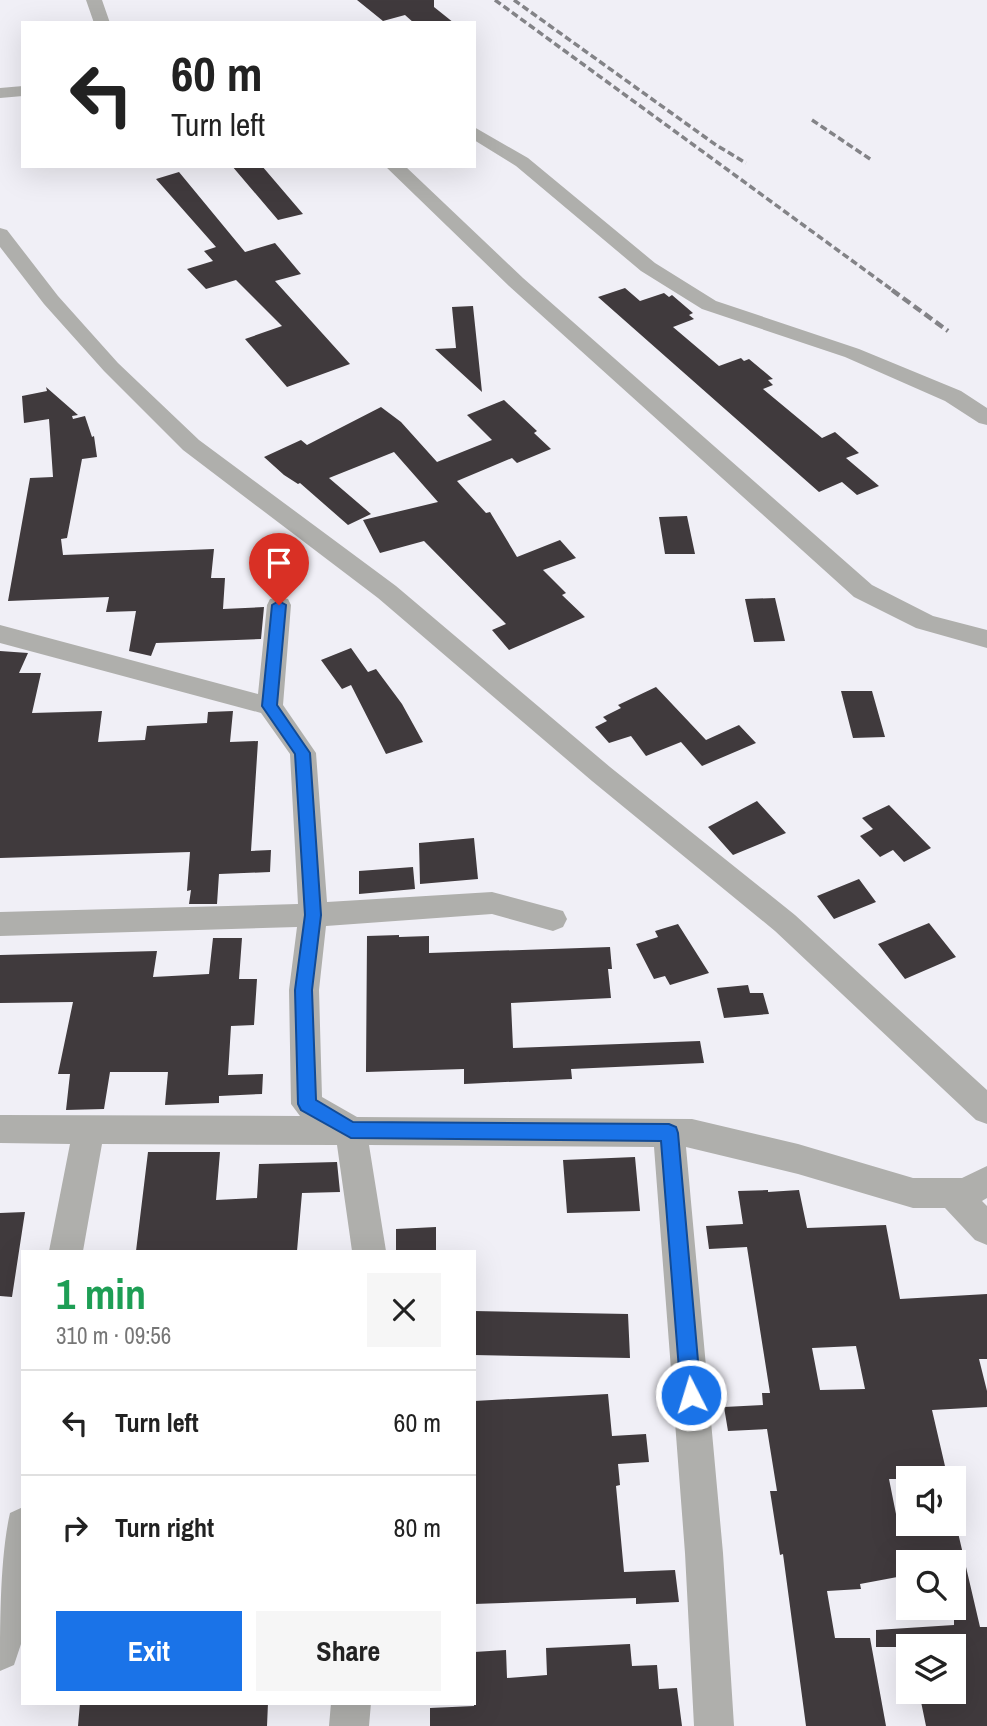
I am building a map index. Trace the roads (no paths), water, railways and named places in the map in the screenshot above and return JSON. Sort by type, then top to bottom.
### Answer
[{"type":"street","points":[[94,0],[101,21]]},
{"type":"street","points":[[0,93],[21,91]]},
{"type":"street","points":[[476,133],[522,162],[648,267],[709,305],[852,353],[953,396],[987,418]]},
{"type":"street","points":[[396,168],[516,282],[863,591],[925,622],[987,639]]},
{"type":"street","points":[[0,234],[51,300],[111,367],[191,445],[387,592],[601,774],[785,923],[987,1110]]},
{"type":"street","points":[[270,706],[279,605]]},
{"type":"street","points":[[0,634],[270,706],[303,753],[313,915],[304,990],[307,1104],[351,1130]]},
{"type":"street","points":[[0,924],[313,915],[492,903],[553,919]]},
{"type":"street","points":[[0,1129],[692,1133],[798,1159],[914,1193],[965,1193],[987,1181]]},
{"type":"street","points":[[66,1250],[89,1130]]},
{"type":"street","points":[[351,1130],[369,1250]]},
{"type":"street","points":[[669,1133],[704,1553],[714,1726]]},
{"type":"street","points":[[951,1192],[987,1229]]},
{"type":"street","points":[[0,1651],[10,1611],[21,1539]]},
{"type":"street","points":[[349,1726],[351,1705]]},
{"type":"railway","points":[[495,0],[895,292]]},
{"type":"railway","points":[[514,0],[716,145],[746,163]]},
{"type":"railway","points":[[812,120],[873,161]]},
{"type":"railway","points":[[892,290],[948,331]]}]
